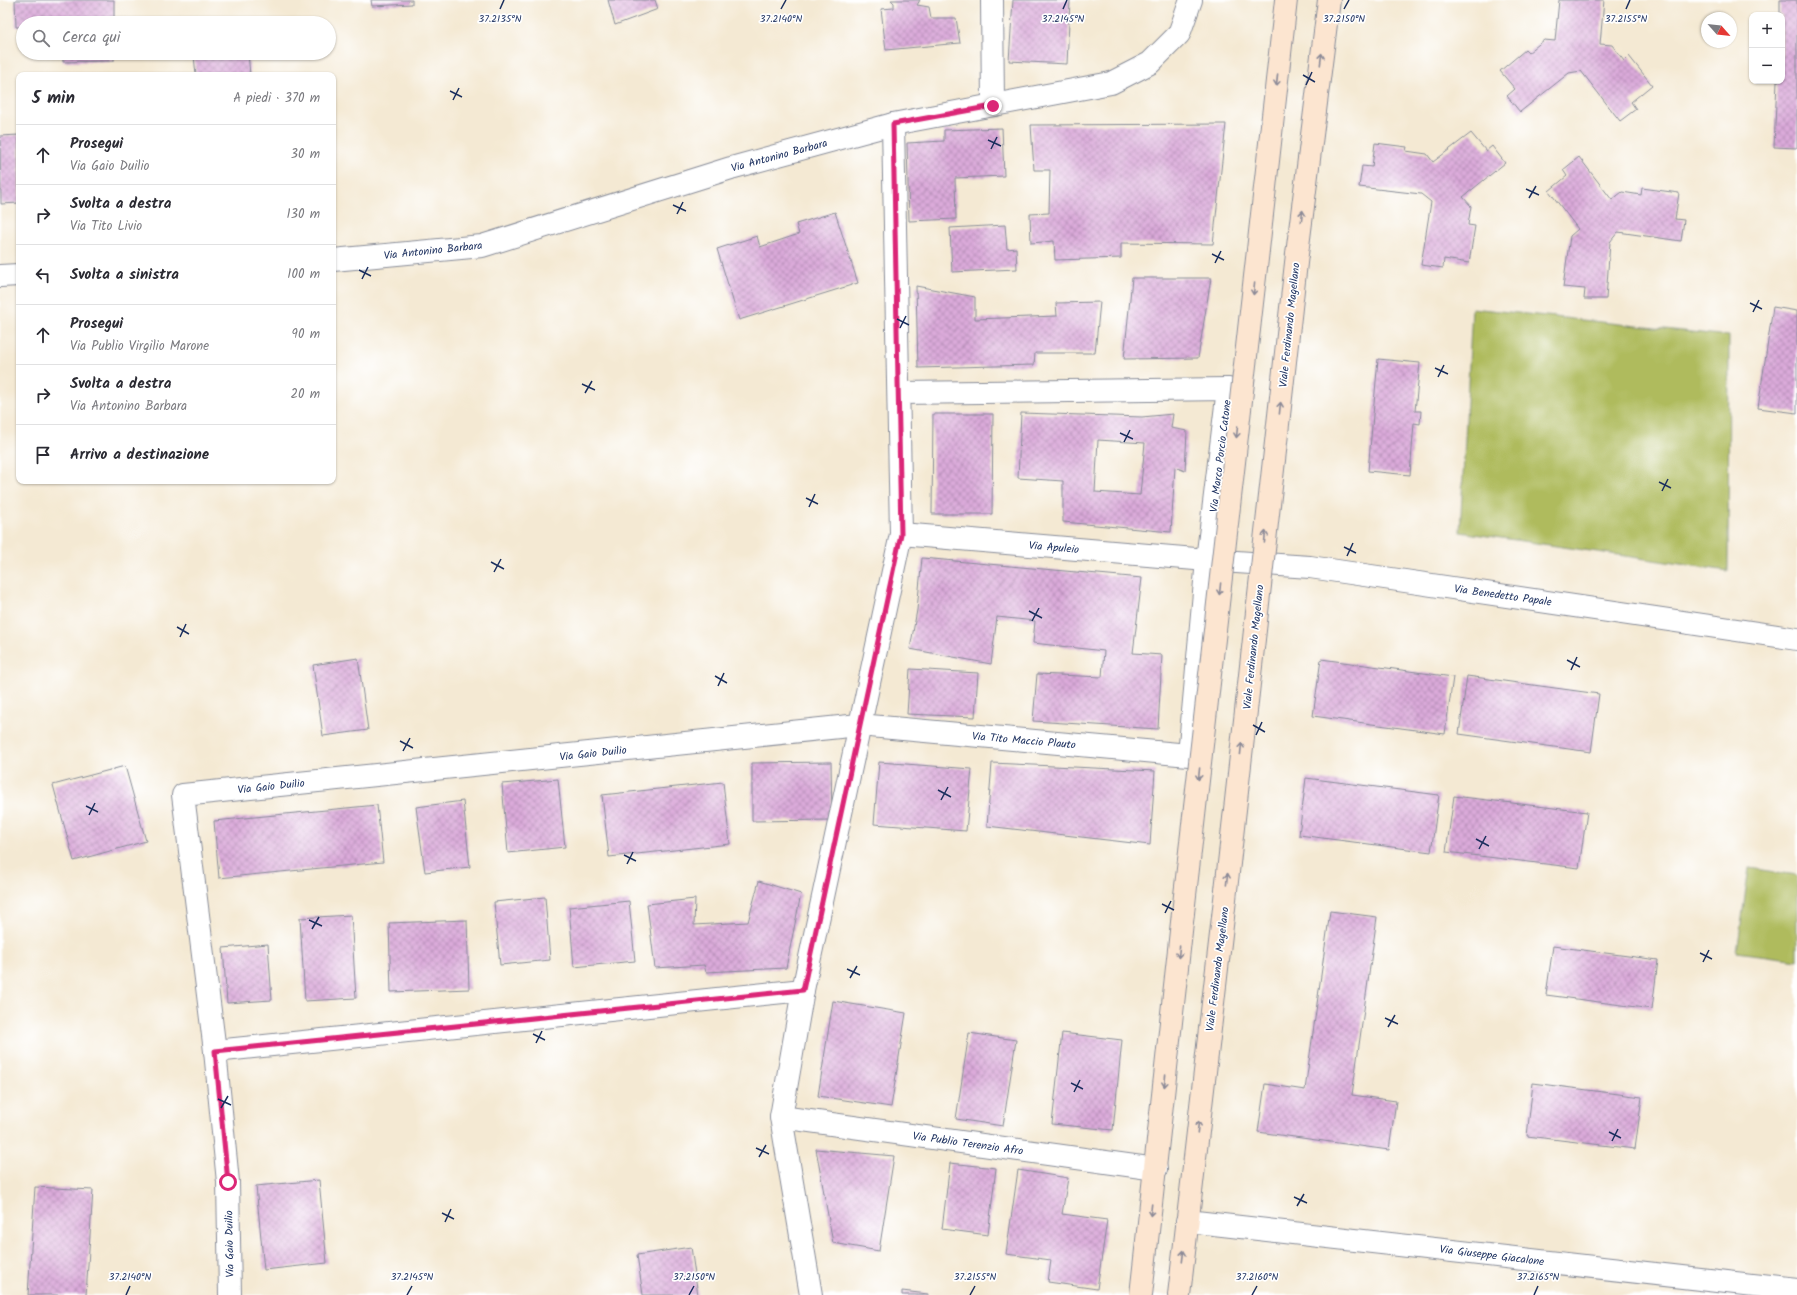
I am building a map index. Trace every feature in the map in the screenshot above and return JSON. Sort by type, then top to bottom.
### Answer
[{"type":"street","points":[[992,0],[993,106]]},
{"type":"street","name":"Via Antonino Barbara","points":[[336,260],[482,246],[731,168],[893,124],[1111,83],[1150,63],[1179,34],[1191,0]]},
{"type":"street","points":[[1141,1295],[1286,0]]},
{"type":"street","name":"Viale Ferdinando Magellano","points":[[1179,1295],[1297,254],[1329,0]]},
{"type":"street","points":[[810,1295],[781,1117],[803,990],[901,534],[893,124]]},
{"type":"street","points":[[0,276],[16,275]]},
{"type":"street","name":"Via Marco Porcio Catone","points":[[899,393],[1228,389],[1208,560],[1189,755]]},
{"type":"street","name":"Via Apuleio","points":[[901,534],[1208,560]]},
{"type":"street","name":"Via Benedetto Papale","points":[[1208,560],[1310,567],[1797,639]]},
{"type":"street","name":"Via Tito Maccio Plauto","points":[[859,725],[1189,755]]},
{"type":"street","name":"Via Gaio Duilio","points":[[230,1295],[228,1182],[215,1051],[183,795],[859,725]]},
{"type":"street","points":[[215,1051],[803,990]]},
{"type":"street","name":"Via Publio Terenzio Afro","points":[[781,1117],[1156,1169]]},
{"type":"street","name":"Via Giuseppe Giacalone","points":[[1187,1221],[1797,1290]]},
{"type":"green space","points":[[1472,308],[1729,336],[1728,571],[1460,532]]},
{"type":"green space","points":[[1749,868],[1797,875],[1797,960],[1737,952]]},
{"type":"building","points":[[15,0],[114,0],[114,16],[16,16],[16,27]]},
{"type":"building","points":[[371,0],[412,0],[412,4],[372,6]]},
{"type":"building","points":[[608,0],[655,0],[658,9],[615,25]]},
{"type":"building","points":[[891,0],[920,0],[917,5],[929,7],[931,18],[956,18],[960,43],[886,50],[881,9],[894,8],[894,3]]},
{"type":"building","points":[[1013,0],[1070,0],[1067,64],[1009,61]]},
{"type":"building","points":[[1559,0],[1604,0],[1600,44],[1612,45],[1624,61],[1629,56],[1652,85],[1631,102],[1636,109],[1620,121],[1581,71],[1569,73],[1520,112],[1507,96],[1515,89],[1500,71],[1525,50],[1528,53],[1544,40],[1555,41]]},
{"type":"building","points":[[1780,0],[1797,0],[1797,148],[1774,147],[1777,84],[1785,84],[1785,12],[1780,12]]},
{"type":"building","points":[[63,60],[114,60],[114,61],[63,62]]},
{"type":"building","points":[[194,60],[249,60],[250,72],[196,72]]},
{"type":"building","points":[[1226,124],[1213,244],[1121,243],[1121,258],[1055,260],[1054,241],[1031,243],[1030,214],[1049,213],[1050,170],[1034,170],[1031,125]]},
{"type":"building","points":[[1002,128],[1004,176],[955,178],[956,219],[909,221],[907,143],[944,141],[944,130]]},
{"type":"building","points":[[1471,133],[1486,151],[1492,146],[1505,163],[1463,197],[1471,206],[1468,225],[1475,226],[1469,263],[1444,259],[1443,268],[1421,265],[1431,202],[1421,194],[1359,187],[1362,166],[1372,167],[1375,143],[1407,147],[1406,151],[1427,154],[1433,162]]},
{"type":"building","points":[[16,135],[16,203],[1,204],[0,136]]},
{"type":"building","points":[[1579,157],[1612,200],[1622,192],[1641,195],[1642,188],[1679,193],[1675,219],[1684,220],[1681,241],[1618,232],[1610,242],[1606,299],[1584,299],[1585,289],[1563,287],[1570,236],[1578,229],[1549,191],[1567,176],[1563,170]]},
{"type":"building","points":[[835,212],[858,283],[739,320],[717,249],[757,236],[760,247],[799,234],[796,224]]},
{"type":"building","points":[[1005,225],[1007,249],[1016,248],[1017,269],[952,272],[950,228]]},
{"type":"building","points":[[1132,278],[1211,278],[1198,358],[1124,359]]},
{"type":"building","points":[[916,286],[975,297],[975,319],[1057,316],[1056,303],[1100,302],[1095,353],[1035,353],[1034,365],[918,368]]},
{"type":"building","points":[[1773,307],[1797,311],[1797,413],[1758,408]]},
{"type":"building","points":[[1378,359],[1420,363],[1415,411],[1421,411],[1420,424],[1414,423],[1410,475],[1368,471]]},
{"type":"building","points":[[1021,413],[1142,417],[1173,414],[1171,428],[1187,431],[1185,471],[1175,467],[1171,532],[1063,522],[1063,481],[1018,478]],"holes":[[[1098,440],[1145,443],[1140,495],[1095,492]]]},
{"type":"building","points":[[933,414],[993,414],[992,514],[932,514]]},
{"type":"building","points":[[922,558],[1142,578],[1133,653],[1162,655],[1158,729],[1033,721],[1037,674],[1102,677],[1104,651],[1033,643],[1035,621],[997,617],[991,664],[910,649],[917,610]]},
{"type":"building","points":[[358,658],[368,730],[323,736],[313,665]]},
{"type":"building","points":[[1321,659],[1453,677],[1445,734],[1313,716]]},
{"type":"building","points":[[910,669],[978,673],[975,717],[907,714]]},
{"type":"building","points":[[1467,676],[1599,694],[1591,752],[1459,734]]},
{"type":"building","points":[[831,762],[832,820],[752,821],[752,763]]},
{"type":"building","points":[[879,762],[972,769],[966,831],[874,824]]},
{"type":"building","points":[[992,763],[1155,771],[1150,845],[987,826]]},
{"type":"building","points":[[125,766],[146,841],[74,861],[53,785]]},
{"type":"building","points":[[1306,778],[1439,795],[1431,852],[1299,835]]},
{"type":"building","points":[[558,779],[565,847],[508,853],[502,784]]},
{"type":"building","points":[[723,782],[730,844],[609,857],[602,795]]},
{"type":"building","points":[[1454,796],[1587,812],[1579,868],[1446,852]]},
{"type":"building","points":[[463,801],[470,867],[425,872],[416,807]]},
{"type":"building","points":[[377,805],[383,862],[219,878],[214,821]]},
{"type":"building","points":[[759,881],[801,894],[786,968],[706,972],[704,965],[655,968],[647,904],[695,899],[694,925],[748,922]]},
{"type":"building","points":[[545,897],[550,960],[500,965],[494,902]]},
{"type":"building","points":[[629,901],[635,961],[574,967],[569,907]]},
{"type":"building","points":[[1330,911],[1377,917],[1352,1095],[1396,1101],[1389,1150],[1258,1132],[1265,1084],[1305,1090]]},
{"type":"building","points":[[351,915],[356,998],[305,1001],[300,918]]},
{"type":"building","points":[[467,920],[469,989],[391,992],[389,923]]},
{"type":"building","points":[[268,944],[272,1000],[227,1003],[223,948]]},
{"type":"building","points":[[1553,946],[1658,960],[1652,1009],[1546,995]]},
{"type":"building","points":[[833,1001],[906,1013],[891,1107],[818,1096]]},
{"type":"building","points":[[969,1033],[1016,1040],[1003,1126],[956,1119]]},
{"type":"building","points":[[1062,1033],[1122,1040],[1113,1130],[1052,1124]]},
{"type":"building","points":[[1533,1083],[1642,1097],[1635,1149],[1527,1136]]},
{"type":"building","points":[[816,1149],[894,1156],[879,1251],[833,1243]]},
{"type":"building","points":[[950,1163],[996,1168],[988,1235],[942,1229]]},
{"type":"building","points":[[1018,1170],[1068,1178],[1062,1214],[1107,1220],[1097,1289],[1048,1282],[1051,1260],[1006,1254]]},
{"type":"building","points":[[319,1180],[327,1263],[264,1270],[256,1186]]},
{"type":"building","points":[[35,1187],[93,1190],[86,1295],[28,1295]]},
{"type":"building","points":[[691,1247],[698,1295],[643,1295],[637,1255]]},
{"type":"building","points":[[902,1291],[928,1294],[928,1295],[902,1295]]},
{"type":"route","points":[[228,1182],[215,1051],[803,990],[901,534],[893,124],[993,106]]}]
